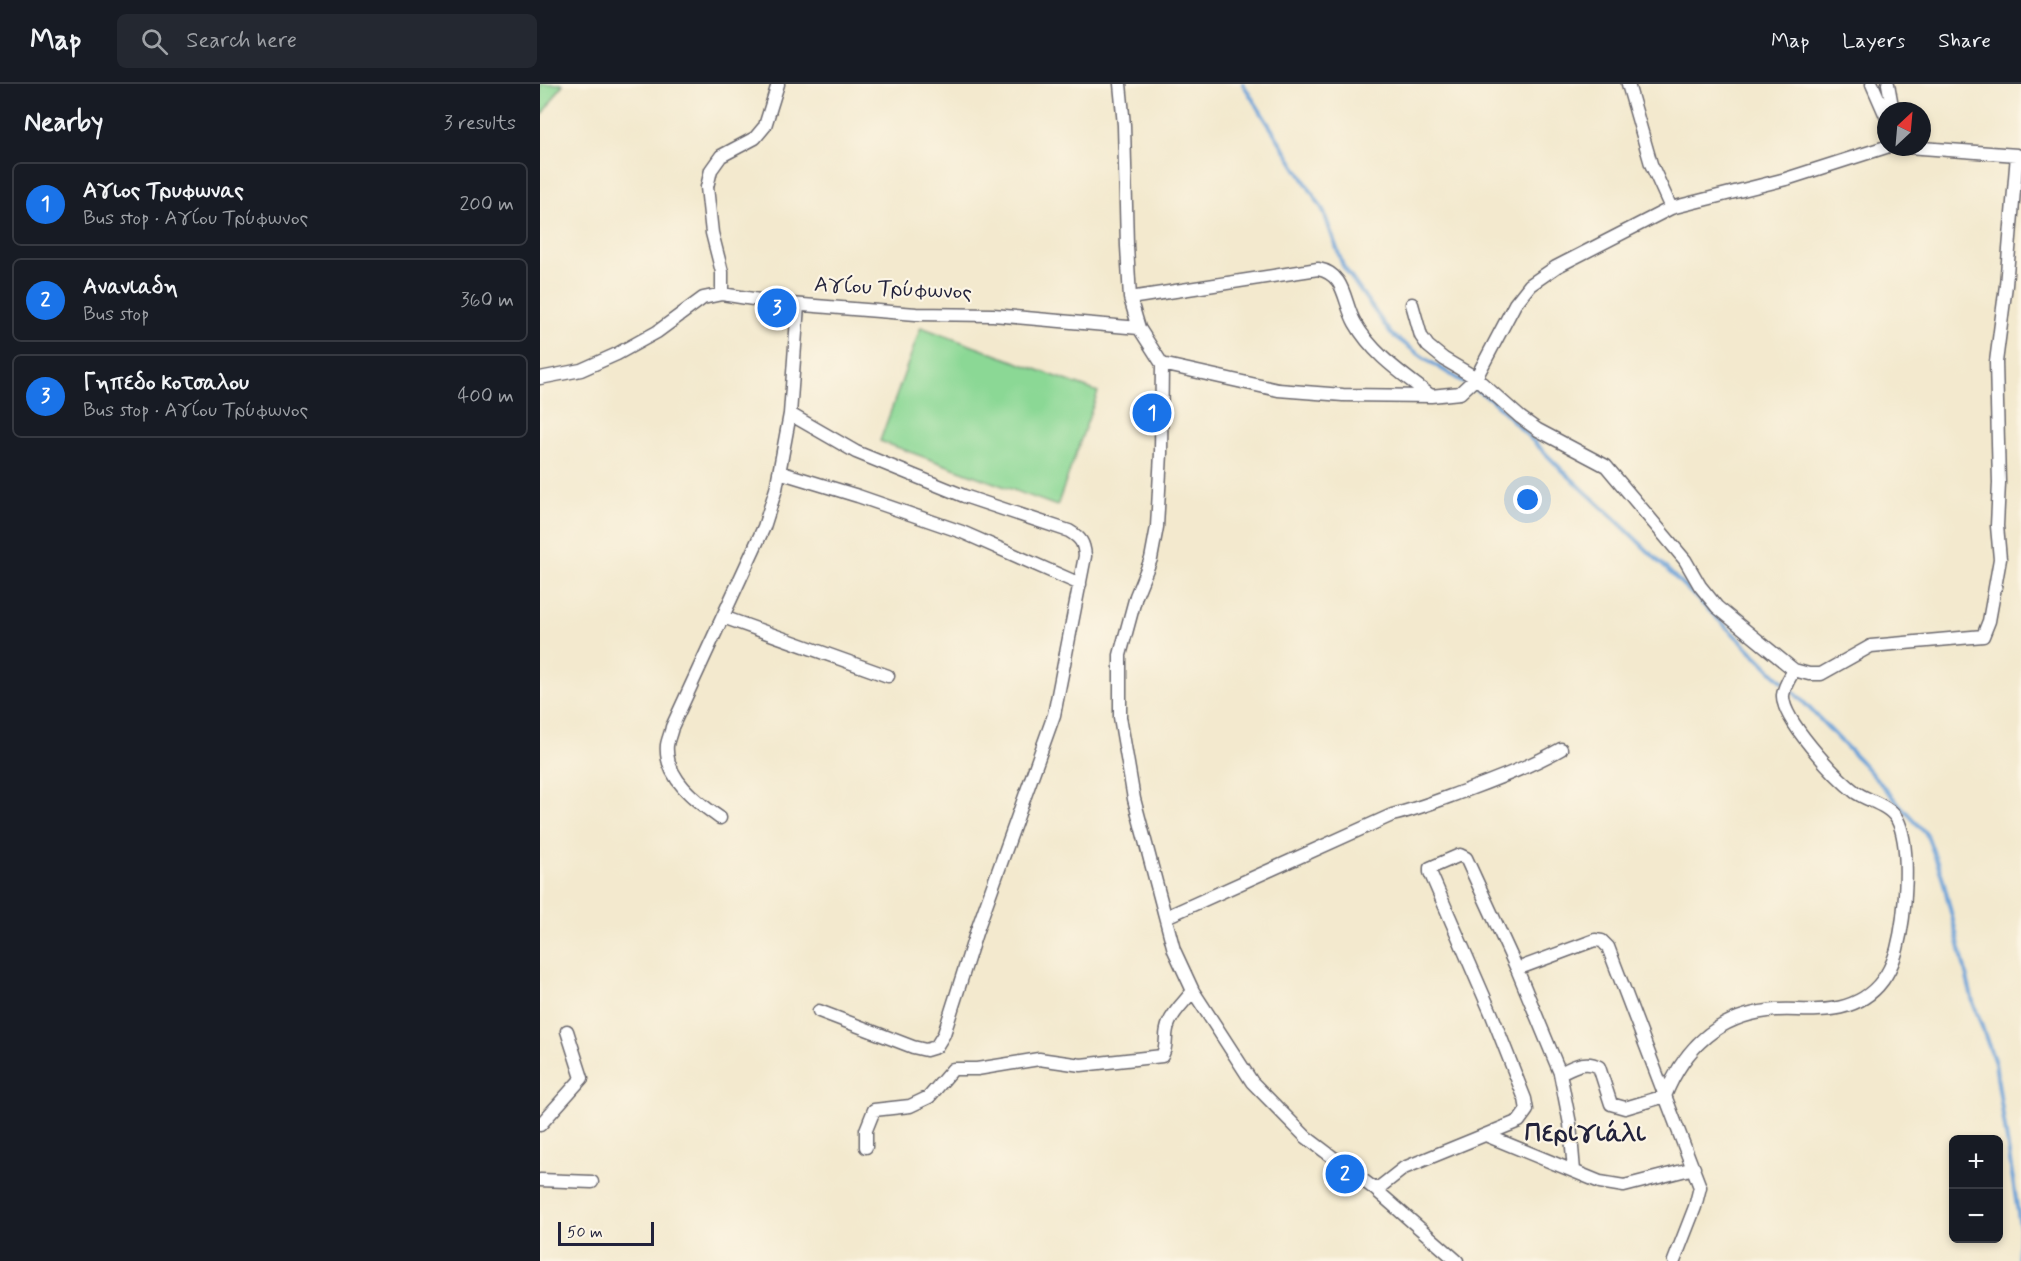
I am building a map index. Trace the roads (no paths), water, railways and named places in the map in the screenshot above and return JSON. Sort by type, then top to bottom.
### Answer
[{"type":"street","points":[[722,294],[722,272],[712,233],[706,187],[711,170],[721,156],[755,138],[765,126],[778,84]]},
{"type":"street","points":[[1120,84],[1124,125],[1130,298],[1139,328],[1162,364],[1157,527],[1151,559],[1136,597],[1120,656],[1120,717],[1134,799],[1174,950],[1192,991],[1252,1082],[1306,1137],[1376,1190],[1457,1261]]},
{"type":"street","points":[[1628,84],[1651,164],[1671,208]]},
{"type":"street","points":[[1872,84],[1880,102]]},
{"type":"street","points":[[1888,84],[1891,102]]},
{"type":"street","points":[[1412,304],[1421,336],[1428,346],[1538,430],[1606,466],[1685,560],[1700,586],[1717,607],[1791,674],[1821,674],[1871,646],[1977,638],[1983,636],[1987,630],[2000,560],[1997,526],[1999,483],[1996,362],[2019,156],[1931,149]]},
{"type":"street","points":[[1162,364],[1278,390],[1343,395],[1431,396],[1460,393],[1474,381],[1515,304],[1530,285],[1556,267],[1671,208],[1786,179],[1877,150]]},
{"type":"street","points":[[1130,298],[1318,269],[1329,271],[1337,278],[1354,322],[1372,348],[1384,361],[1431,396]]},
{"type":"street","name":"Αγίου Τρύφωνος","points":[[540,378],[581,370],[617,354],[657,332],[703,298],[722,294],[798,305],[916,314],[1045,318],[1139,328]]},
{"type":"street","points":[[720,818],[692,798],[671,770],[667,747],[672,727],[764,527],[776,489],[790,414],[798,305]]},
{"type":"street","points":[[790,414],[856,452],[964,496],[1069,531],[1079,537],[1084,545],[1085,556],[1054,715],[976,933],[944,1034],[936,1047],[926,1050],[912,1047],[819,1011]]},
{"type":"street","points":[[779,472],[858,496],[962,532],[1080,584]]},
{"type":"street","points":[[723,617],[888,676]]},
{"type":"street","points":[[1560,1073],[1587,1062],[1593,1063],[1599,1067],[1611,1104],[1625,1108],[1665,1096],[1679,1067],[1714,1029],[1734,1019],[1768,1011],[1821,1010],[1849,1006],[1866,999],[1880,984],[1896,951],[1905,898],[1904,846],[1899,823],[1887,809],[1856,792],[1808,743],[1784,704],[1783,695],[1791,674]]},
{"type":"street","points":[[1166,917],[1392,815],[1506,776],[1536,764],[1561,749]]},
{"type":"street","points":[[1376,1190],[1404,1168],[1488,1136],[1519,1121],[1527,1110],[1525,1099],[1492,1015],[1430,872],[1430,868],[1460,855],[1466,858],[1517,969],[1560,1073],[1570,1124],[1574,1172]]},
{"type":"street","points":[[1517,969],[1595,940],[1602,941],[1608,947],[1700,1187],[1695,1207],[1674,1261]]},
{"type":"street","points":[[866,1147],[866,1130],[874,1110],[910,1106],[929,1097],[953,1069],[977,1069],[1039,1059],[1081,1065],[1162,1056],[1167,1046],[1166,1035],[1169,1021],[1192,991]]},
{"type":"street","points":[[540,1125],[582,1078],[567,1031]]},
{"type":"street","points":[[1488,1136],[1600,1182],[1624,1186],[1694,1168]]},
{"type":"street","points":[[540,1180],[592,1182]]},
{"type":"waterway","points":[[1243,84],[1323,210],[1343,266],[1391,334],[1427,360],[1491,399],[1783,682]]},
{"type":"waterway","points":[[1789,687],[1927,835],[1942,876],[1973,1002],[1995,1063],[2020,1226],[2018,1261]]},
{"type":"place","name":"Γηπεδο κοτσαλου","points":[[777,308]]},
{"type":"place","name":"Αγιος Τρυφωνας","points":[[1152,413]]},
{"type":"place","name":"Ανανιαδη","points":[[1345,1174]]},
{"type":"district","name":"Περιγιάλι","points":[[1585,1134]]}]
